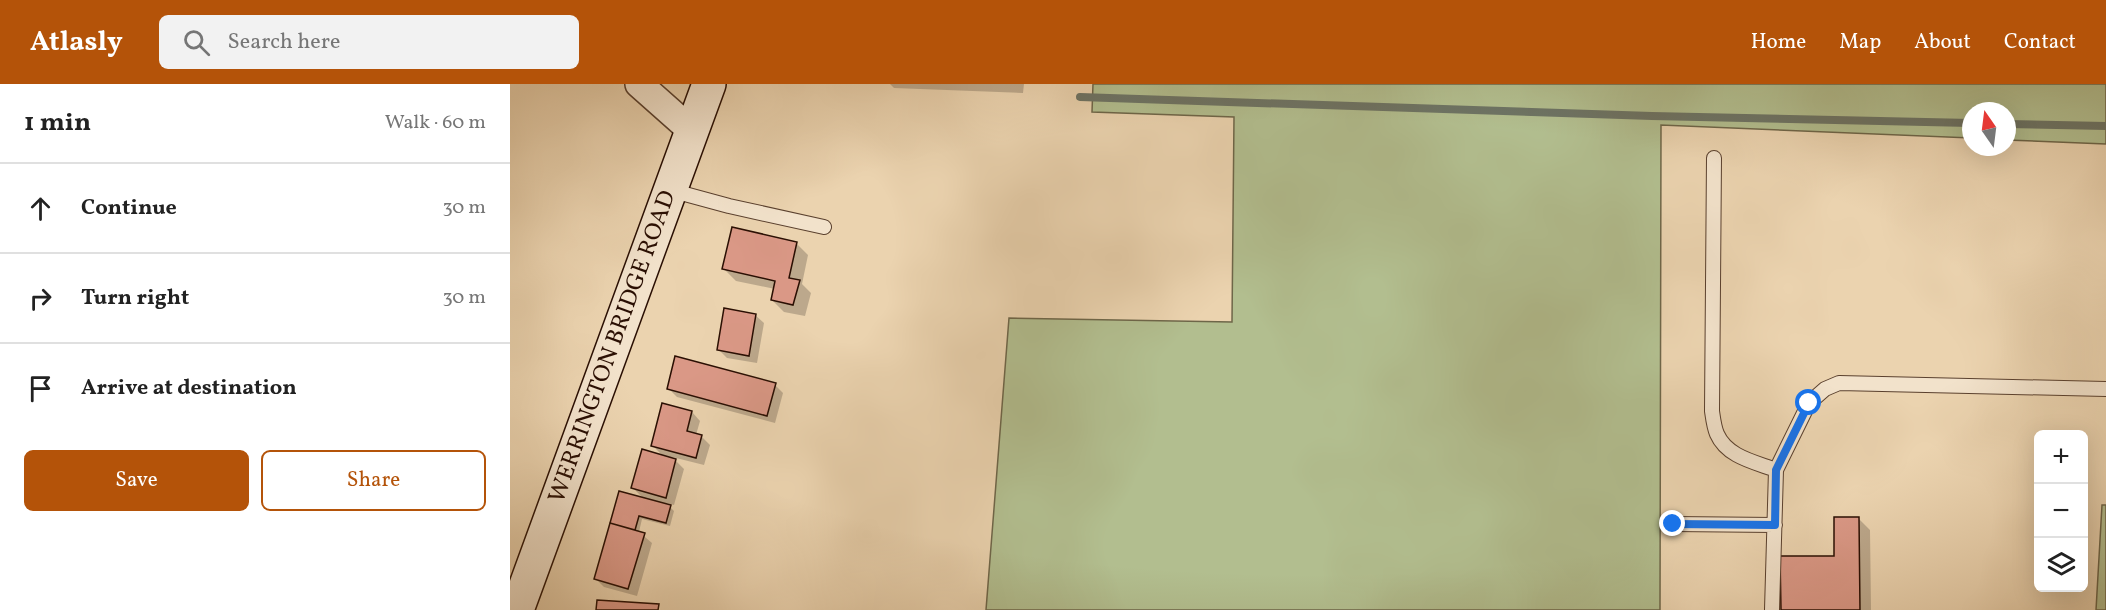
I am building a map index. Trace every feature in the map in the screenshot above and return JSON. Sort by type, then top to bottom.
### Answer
[{"type":"street","points":[[639,84],[692,131]]},
{"type":"street","name":"WERRINGTON BRIDGE ROAD","points":[[517,610],[709,84]]},
{"type":"lane","points":[[1714,158],[1712,411],[1717,433],[1725,446],[1737,455],[1776,470]]},
{"type":"lane","points":[[670,190],[824,227]]},
{"type":"lane","points":[[1772,610],[1776,470],[1809,403],[1825,389],[1839,382],[2106,389]]},
{"type":"lane","points":[[1673,524],[1775,525]]},
{"type":"green space","points":[[1093,84],[2106,84],[2106,144],[2016,140],[2016,102],[1962,102],[1962,138],[1661,125],[1660,610],[986,610],[1009,318],[1232,322],[1234,117],[1092,112]]},
{"type":"green space","points":[[2102,505],[2106,505],[2106,610],[2096,610]]},
{"type":"building","points":[[732,227],[797,242],[789,278],[800,280],[793,305],[771,300],[775,281],[722,269]]},
{"type":"building","points":[[724,308],[756,314],[749,356],[717,350]]},
{"type":"building","points":[[675,356],[776,383],[767,416],[667,389]]},
{"type":"building","points":[[662,403],[692,411],[687,431],[702,435],[696,458],[651,446]]},
{"type":"building","points":[[642,449],[676,459],[666,498],[631,488]]},
{"type":"building","points":[[619,491],[671,505],[666,523],[639,516],[635,530],[610,523]]},
{"type":"building","points":[[1834,517],[1859,517],[1860,610],[1781,610],[1780,556],[1834,556]]},
{"type":"building","points":[[610,523],[645,533],[628,589],[594,579]]},
{"type":"building","points":[[597,600],[659,604],[658,610],[596,610]]},
{"type":"waterway","points":[[1080,97],[1652,116],[1962,123]]},
{"type":"waterway","points":[[2016,124],[2106,126]]},
{"type":"route","points":[[1673,524],[1775,525],[1776,470],[1809,403]]}]
